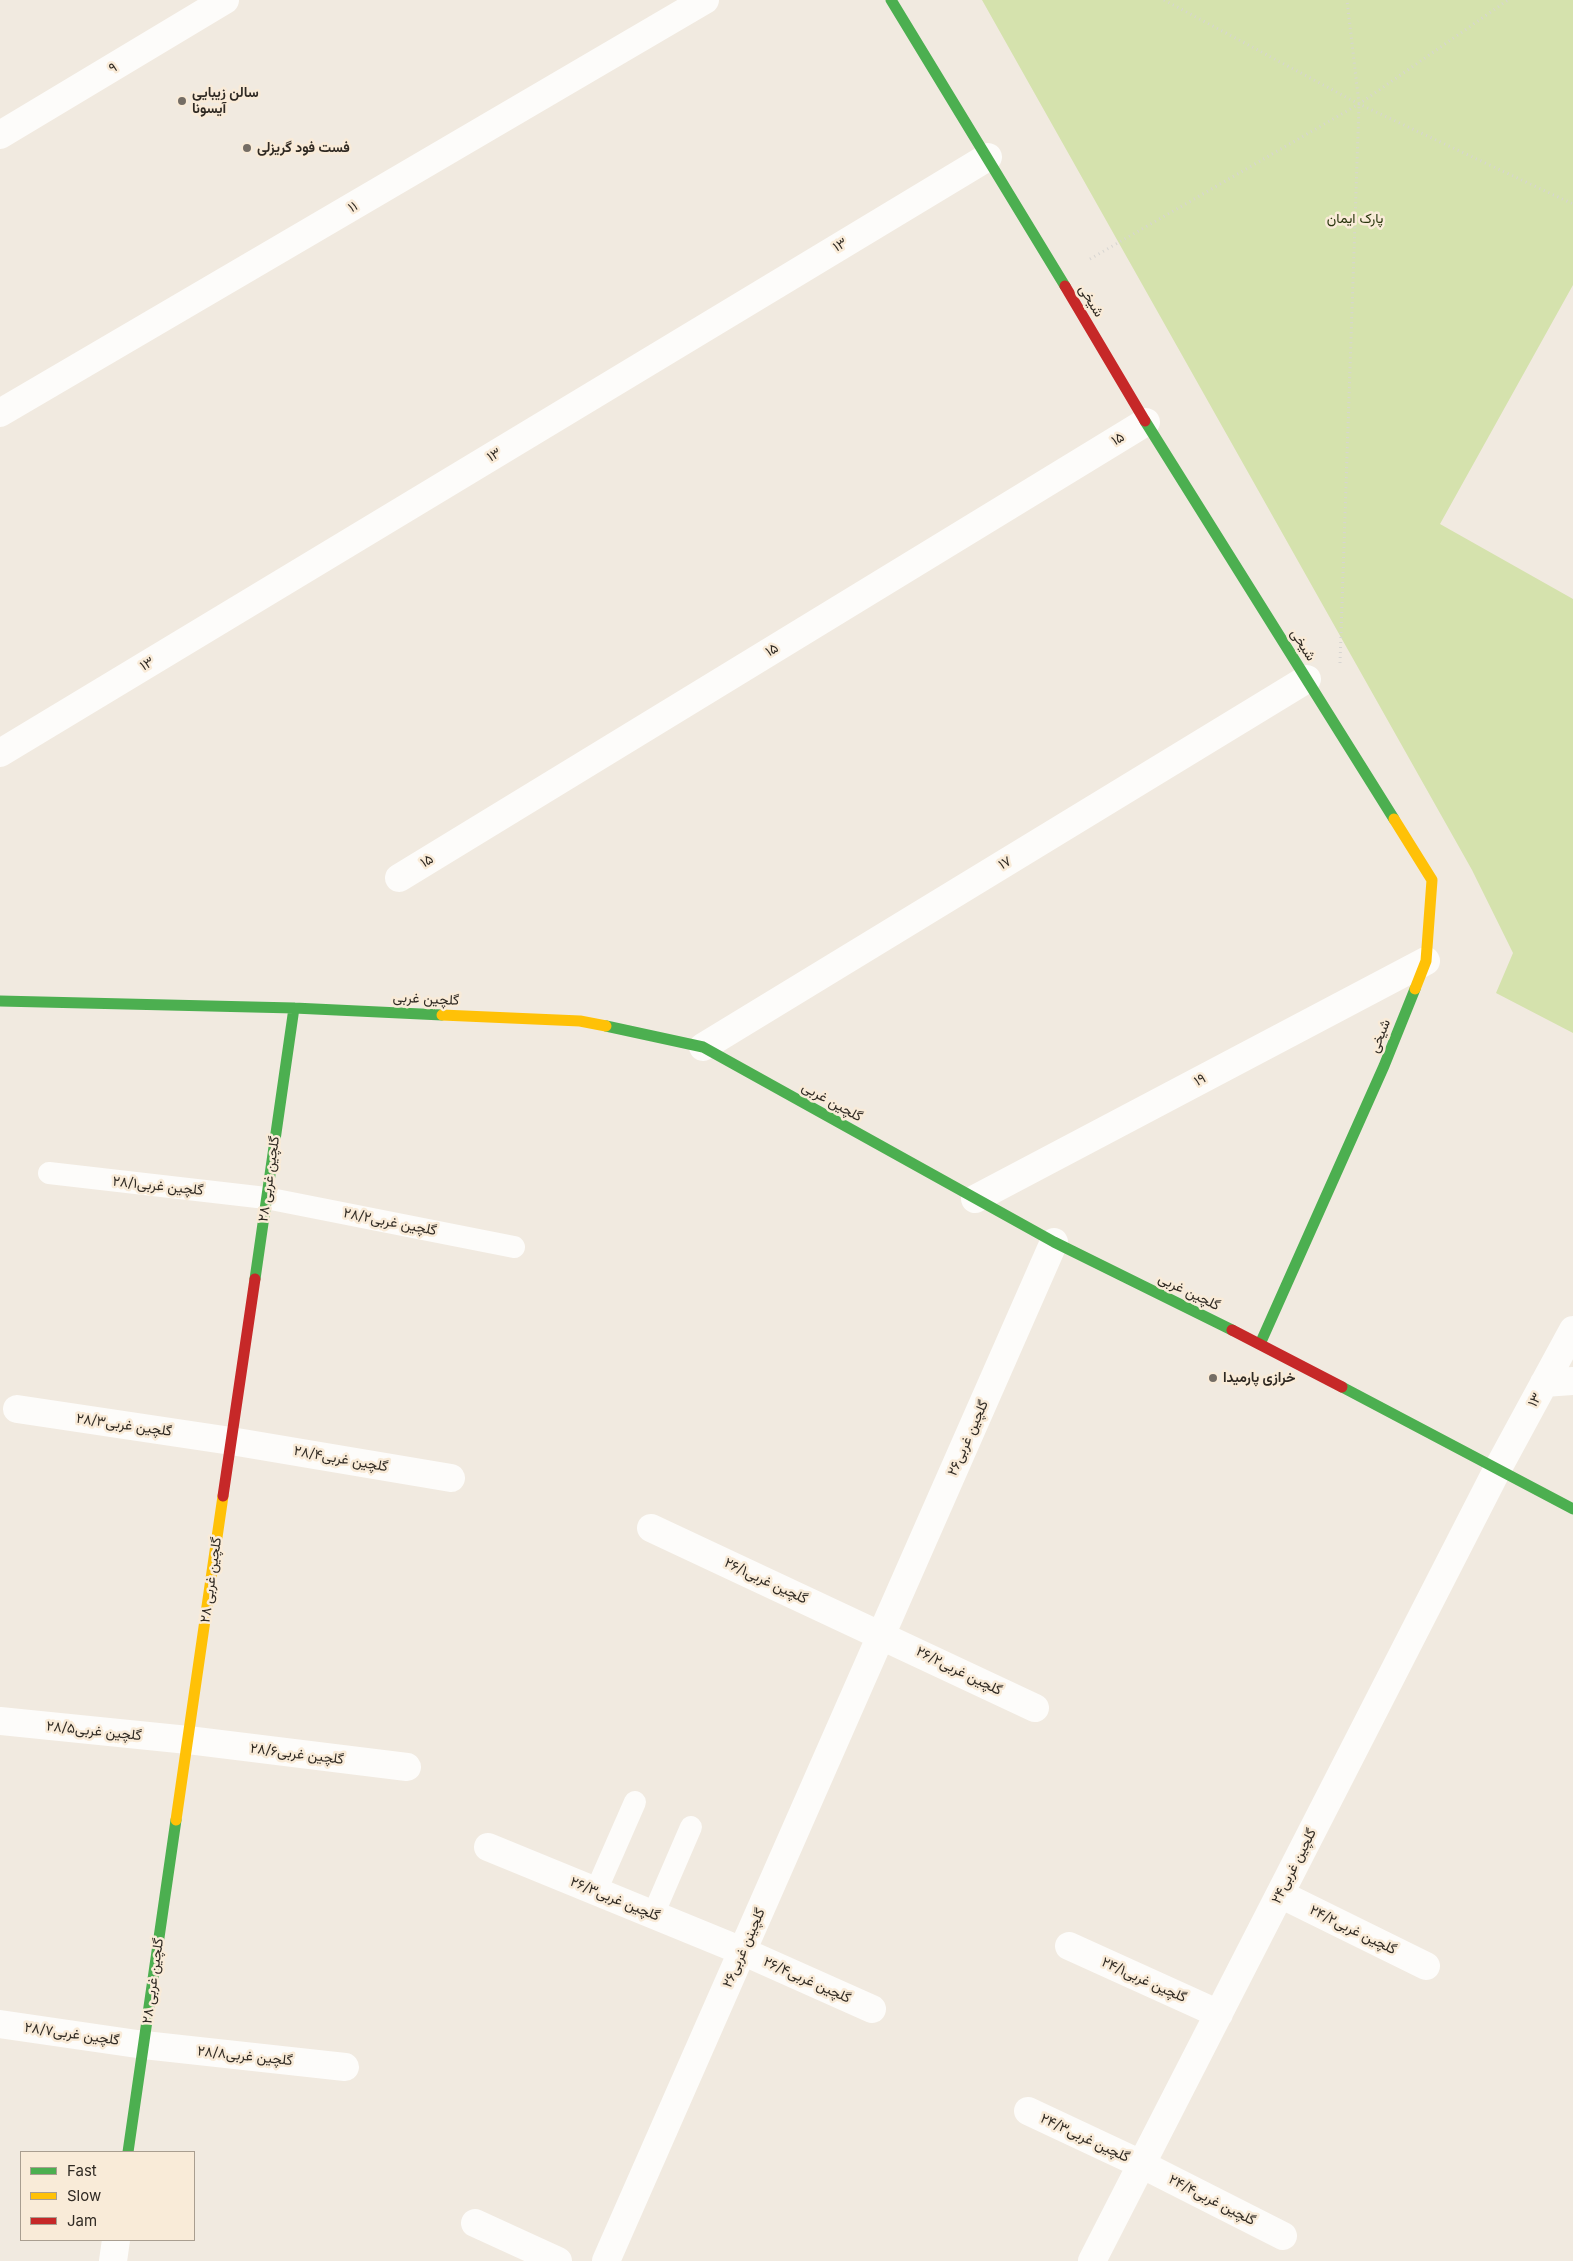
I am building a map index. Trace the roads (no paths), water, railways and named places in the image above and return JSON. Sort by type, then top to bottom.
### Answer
[{"type":"street","name":"۱۱","points":[[0,413],[705,0]]},
{"type":"street","name":"شیخی","points":[[891,0],[988,157],[1146,422],[1432,880],[1426,961],[1384,1066],[1260,1344]]},
{"type":"street","name":"۹","points":[[0,135],[212,3]]},
{"type":"street","name":"۱۳","points":[[0,753],[988,157]]},
{"type":"street","name":"۱۵","points":[[399,878],[1146,422]]},
{"type":"street","name":"۱۷","points":[[703,1046],[1306,679]]},
{"type":"street","name":"۱۹","points":[[975,1199],[1426,961]]},
{"type":"street","name":"گلچین غربی","points":[[0,1001],[294,1008],[580,1021],[703,1046],[1054,1242],[1260,1344],[1573,1509]]},
{"type":"street","name":"گلچین غربی ۲۸","points":[[128,2151],[294,1008]]},
{"type":"street","name":"گلچین غربی۲۶","points":[[882,1634],[1054,1242]]},
{"type":"street","name":"۱۳","points":[[1497,1470],[1573,1330]]},
{"type":"street","points":[[1544,1382],[1573,1381]]},
{"type":"street","name":"گلچین غربی۲۸/۳","points":[[17,1409],[231,1440]]},
{"type":"street","name":"گلچین غربی۲۸/۴","points":[[231,1440],[451,1478]]},
{"type":"street","name":"گلچین غربی۲۴","points":[[1092,2261],[1497,1470]]},
{"type":"street","name":"گلچین غربی۲۶/۱","points":[[651,1528],[882,1634]]},
{"type":"street","name":"گلچین غربی۲۶/۲","points":[[882,1634],[1035,1708]]},
{"type":"street","name":"گلچینن غربی۲۶","points":[[606,2261],[882,1634]]},
{"type":"street","name":"گلچین غربی۲۸/۵","points":[[0,1721],[188,1740]]},
{"type":"street","name":"گلچین غربی۲۸/۶","points":[[188,1740],[407,1767]]},
{"type":"street","name":"گلچین غربی۲۶/۳","points":[[488,1847],[742,1951]]},
{"type":"street","name":"گلچین غربی۲۴/۲","points":[[1280,1894],[1426,1966]]},
{"type":"street","name":"گلچین غربی۲۴/۱","points":[[1069,1946],[1219,2014]]},
{"type":"street","name":"گلچین غربی۲۶/۴","points":[[742,1951],[872,2009]]},
{"type":"street","name":"گلچین غربی۲۸/۷","points":[[0,2024],[144,2045]]},
{"type":"street","name":"گلچین غربی۲۸/۸","points":[[144,2045],[346,2067]]},
{"type":"street","name":"گلچین غربی۲۴/۳","points":[[1028,2111],[1142,2164]]},
{"type":"street","name":"گلچین غربی۲۴/۴","points":[[1142,2164],[1283,2236]]},
{"type":"street","points":[[475,2223],[558,2261]]},
{"type":"street","points":[[113,2261],[116,2241]]},
{"type":"lane","name":"گلچین غربی۲۸/۱","points":[[49,1173],[266,1198]]},
{"type":"lane","name":"گلچین غربی۲۸/۲","points":[[266,1198],[514,1247]]},
{"type":"lane","points":[[596,1891],[635,1802]]},
{"type":"lane","points":[[653,1914],[691,1827]]},
{"type":"place","name":"سالن زیبایی آیسونا","points":[[182,101]]},
{"type":"place","name":"فست فود گریزلی","points":[[247,148]]},
{"type":"place","name":"خرازی پارمیدا","points":[[1213,1378]]},
{"type":"park label","name":"پارک ایمان","points":[[1355,219]]}]
